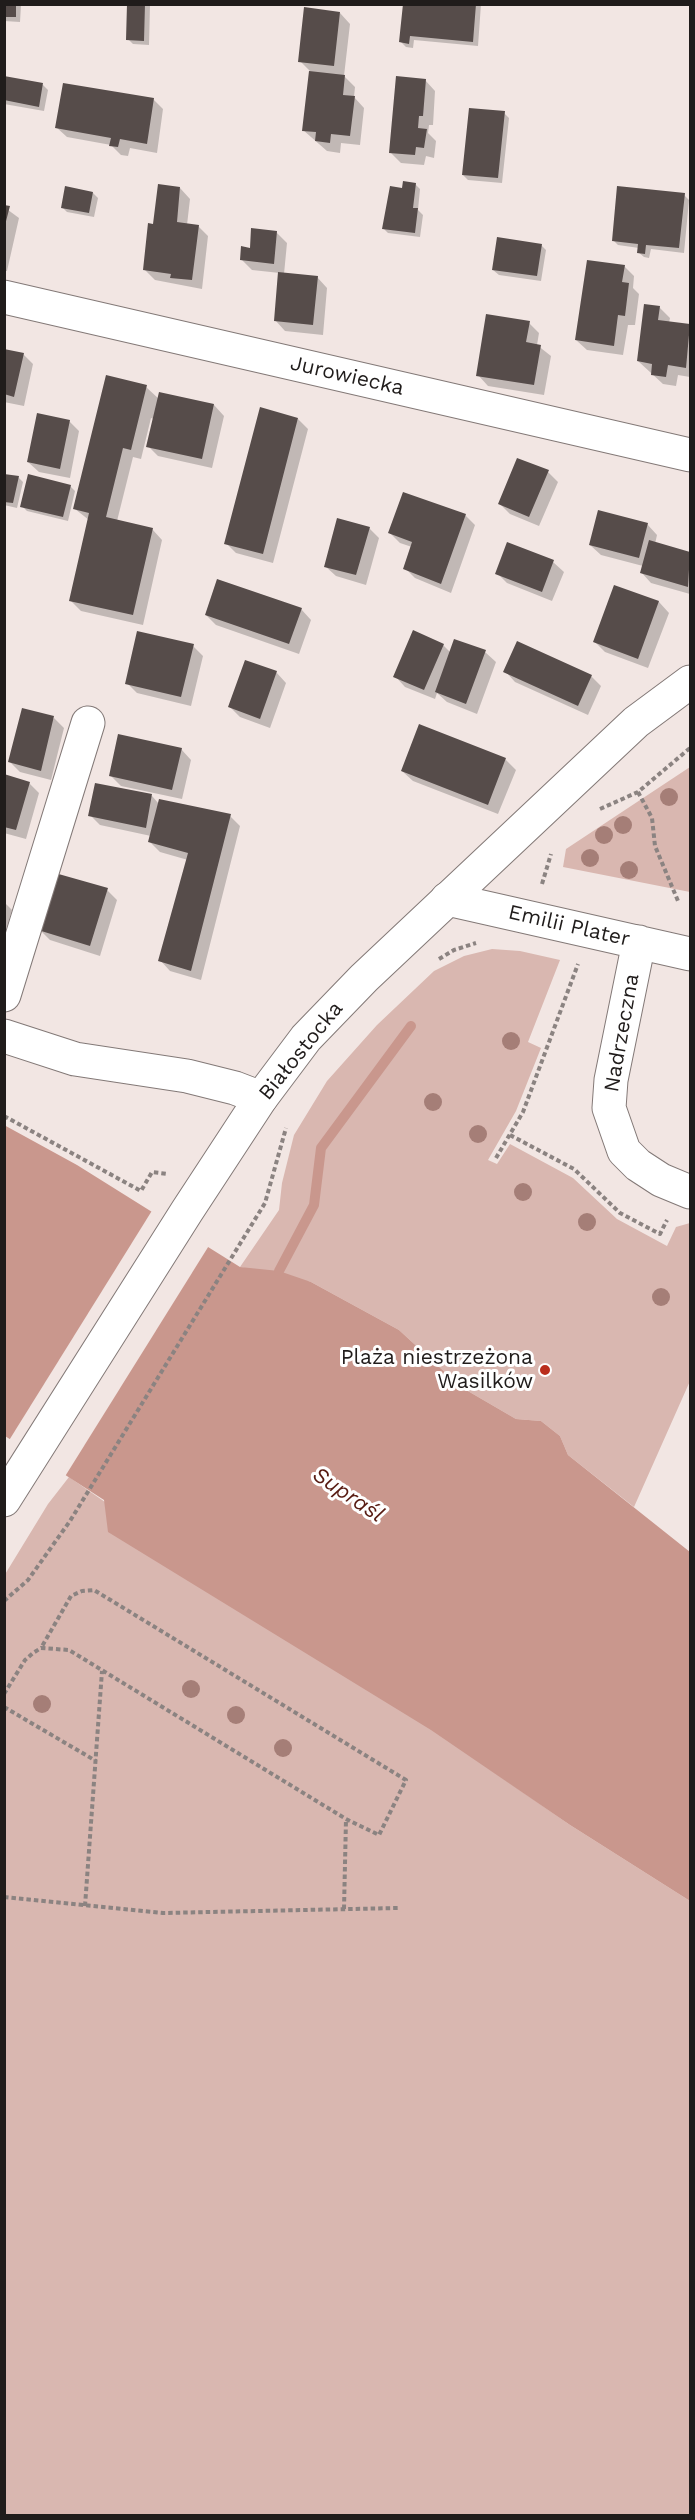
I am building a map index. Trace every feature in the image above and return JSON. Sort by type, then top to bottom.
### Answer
[{"type":"street","name":"Jurowiecka","points":[[4,297],[690,455]]},
{"type":"street","name":"Białostocka","points":[[10,1492],[187,1211],[261,1098],[306,1038],[364,978],[636,722],[690,682]]},
{"type":"street","points":[[4,995],[88,723]]},
{"type":"street","name":"Emilii Plater","points":[[447,899],[690,954]]},
{"type":"street","name":"Nadrzeczna","points":[[639,942],[611,1080],[609,1108],[624,1151],[638,1165],[661,1180],[686,1190]]},
{"type":"street","points":[[4,1036],[75,1059],[187,1076],[261,1098]]},
{"type":"path","points":[[597,810],[638,792],[690,748]]},
{"type":"path","points":[[638,792],[652,818],[655,846],[678,901]]},
{"type":"path","points":[[533,918],[550,855],[556,847]]},
{"type":"path","points":[[437,961],[454,950],[488,942]]},
{"type":"path","points":[[496,1158],[523,1112],[582,954]]},
{"type":"path","points":[[4,1116],[141,1191],[152,1172],[162,1173]]},
{"type":"path","points":[[4,1601],[28,1580],[70,1521],[265,1203],[288,1121]]},
{"type":"path","points":[[510,1135],[574,1169],[620,1213],[660,1234],[686,1190]]},
{"type":"path","points":[[4,1694],[25,1660],[41,1648],[71,1596],[82,1591],[94,1590],[105,1594],[406,1780],[379,1835],[346,1819],[69,1650],[41,1648]]},
{"type":"path","points":[[86,1906],[102,1671]]},
{"type":"path","points":[[4,1707],[96,1761]]},
{"type":"path","points":[[344,1909],[346,1819]]},
{"type":"path","points":[[4,1897],[163,1913],[399,1908]]},
{"type":"shaded area","points":[[690,767],[690,892],[563,867],[566,849]]},
{"type":"shaded area","points":[[492,949],[520,951],[560,960],[528,1042],[541,1048],[516,1111],[488,1160],[497,1164],[510,1144],[573,1178],[617,1219],[667,1246],[676,1227],[690,1223],[690,1381],[634,1507],[568,1455],[560,1436],[541,1421],[516,1419],[461,1387],[399,1330],[311,1282],[240,1267],[279,1210],[282,1183],[294,1135],[327,1081],[377,1025],[434,971],[464,956]]},
{"type":"shaded area","points":[[69,1477],[570,1825],[690,1901],[690,2515],[5,2515],[4,1576],[48,1504]]},
{"type":"water","name":"Supraśl","points":[[4,1125],[77,1165],[240,1267],[279,1271],[311,1282],[399,1330],[461,1387],[516,1419],[541,1421],[560,1436],[568,1455],[690,1552],[690,1901],[570,1825],[431,1730],[108,1532],[104,1500],[5,1436]]},
{"type":"pier","points":[[153,1209],[210,1244],[64,1478],[8,1442]]},
{"type":"building","points":[[4,4],[16,4],[16,17],[4,17]]},
{"type":"building","points":[[127,4],[145,4],[144,41],[126,40]]},
{"type":"building","points":[[403,4],[476,4],[473,42],[410,36],[409,44],[399,42]]},
{"type":"building","points":[[304,7],[340,12],[334,66],[298,62]]},
{"type":"building","points":[[309,71],[345,75],[343,95],[355,96],[350,136],[331,134],[330,143],[315,141],[316,132],[302,131]]},
{"type":"building","points":[[4,76],[43,83],[39,107],[4,100]]},
{"type":"building","points":[[396,76],[426,79],[423,116],[419,116],[418,128],[427,129],[424,148],[416,147],[415,155],[389,153]]},
{"type":"building","points":[[63,83],[154,98],[147,144],[120,139],[118,147],[109,146],[111,138],[55,128]]},
{"type":"building","points":[[469,108],[505,111],[498,178],[462,175]]},
{"type":"building","points":[[403,181],[416,183],[413,208],[418,208],[415,233],[382,229],[390,186],[402,188]]},
{"type":"building","points":[[158,184],[180,187],[177,222],[199,225],[192,280],[170,278],[171,274],[143,270],[148,223],[153,224]]},
{"type":"building","points":[[65,186],[93,192],[89,213],[61,208]]},
{"type":"building","points":[[617,186],[685,193],[679,248],[646,245],[645,254],[637,253],[638,244],[612,241]]},
{"type":"building","points":[[4,205],[10,206],[5,225],[4,225]]},
{"type":"building","points":[[251,228],[277,231],[274,264],[240,260],[241,246],[250,248]]},
{"type":"building","points":[[497,237],[542,244],[537,276],[492,270]]},
{"type":"building","points":[[587,260],[625,265],[622,282],[629,283],[625,316],[618,315],[614,346],[575,340]]},
{"type":"building","points":[[278,272],[318,276],[313,325],[274,321]]},
{"type":"building","points":[[644,304],[660,306],[658,320],[690,324],[686,368],[668,365],[666,377],[651,375],[652,364],[637,361]]},
{"type":"building","points":[[486,314],[530,321],[526,342],[541,345],[534,385],[476,376]]},
{"type":"building","points":[[4,349],[24,353],[14,397],[4,394]]},
{"type":"building","points":[[106,375],[147,385],[131,450],[123,448],[106,517],[153,528],[133,615],[69,601],[89,513],[73,509]]},
{"type":"building","points":[[159,392],[214,404],[202,459],[146,447]]},
{"type":"building","points":[[260,407],[298,418],[263,554],[224,544]]},
{"type":"building","points":[[37,413],[70,420],[60,469],[27,462]]},
{"type":"building","points":[[517,458],[549,470],[529,517],[498,504]]},
{"type":"building","points":[[4,474],[19,476],[13,503],[4,502]]},
{"type":"building","points":[[28,474],[71,485],[63,517],[20,507]]},
{"type":"building","points":[[403,492],[466,514],[441,584],[403,569],[412,542],[388,533]]},
{"type":"building","points":[[598,510],[648,523],[639,558],[589,545]]},
{"type":"building","points":[[337,518],[370,527],[356,575],[324,567]]},
{"type":"building","points":[[649,540],[690,552],[688,587],[640,573]]},
{"type":"building","points":[[507,542],[554,560],[542,592],[495,574]]},
{"type":"building","points":[[217,579],[302,608],[289,644],[205,615]]},
{"type":"building","points":[[614,585],[659,601],[638,659],[593,642]]},
{"type":"building","points":[[413,630],[444,644],[424,690],[393,677]]},
{"type":"building","points":[[137,631],[194,644],[181,697],[125,684]]},
{"type":"building","points":[[454,639],[486,650],[466,704],[435,692]]},
{"type":"building","points":[[517,641],[592,675],[578,706],[503,672]]},
{"type":"building","points":[[245,660],[277,671],[260,719],[228,707]]},
{"type":"building","points":[[22,708],[54,716],[41,771],[8,762]]},
{"type":"building","points":[[419,724],[506,758],[488,805],[401,771]]},
{"type":"building","points":[[118,734],[182,748],[172,790],[109,776]]},
{"type":"building","points":[[4,774],[30,782],[16,830],[4,827]]},
{"type":"building","points":[[95,783],[152,794],[146,828],[88,816]]},
{"type":"building","points":[[159,799],[231,814],[191,971],[158,961],[188,853],[148,842]]},
{"type":"building","points":[[55,873],[108,888],[90,946],[38,930]]},
{"type":"waterway","points":[[279,1271],[314,1205],[321,1148],[411,1026]]},
{"type":"place","name":"Plaża niestrzeżona Wasilków","points":[[545,1370]]}]
